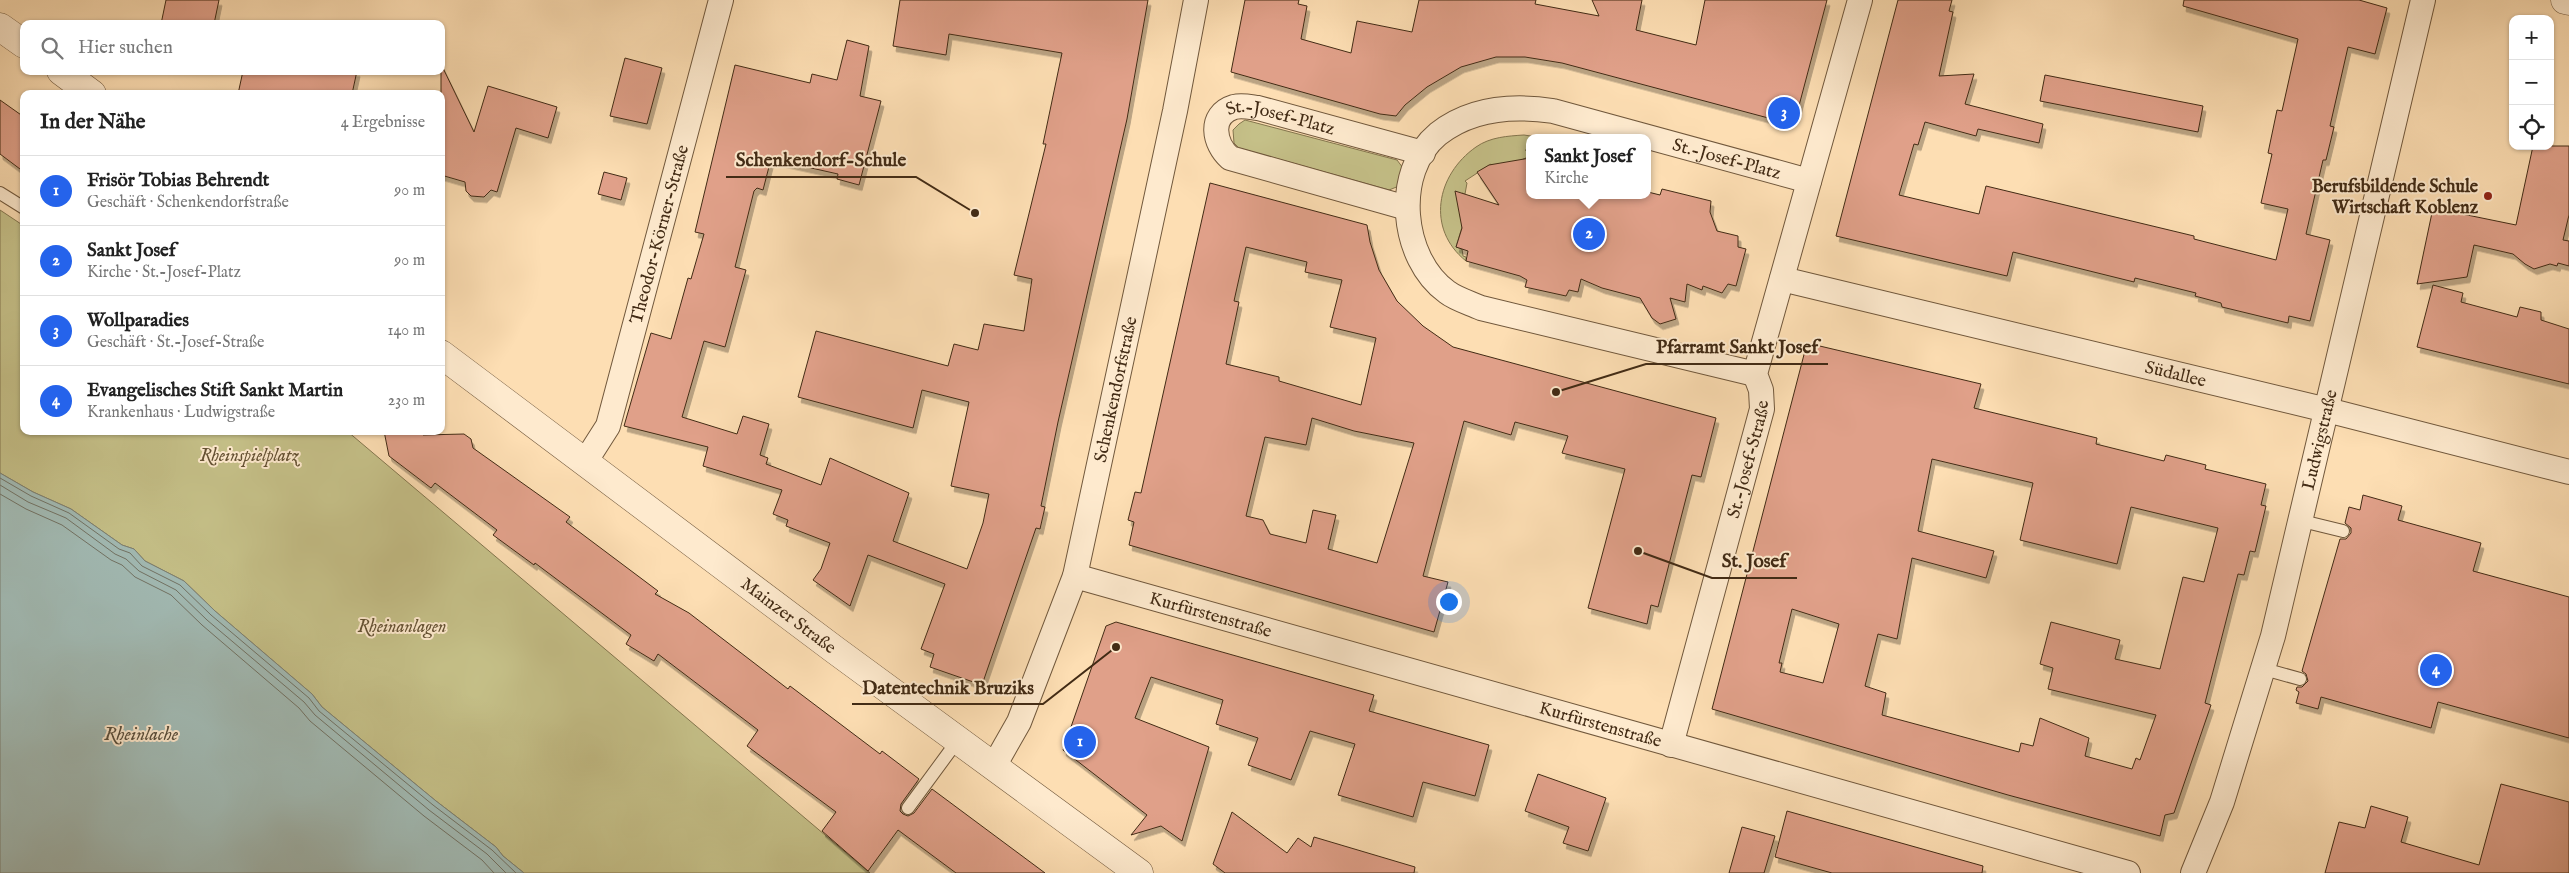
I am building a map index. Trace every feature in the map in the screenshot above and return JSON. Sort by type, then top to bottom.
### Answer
[{"type":"street","name":"Theodor-Körner-Straße","points":[[586,462],[608,426],[720,0]]},
{"type":"street","name":"Schenkendorfstraße","points":[[994,766],[1018,722],[1074,576],[1196,0]]},
{"type":"street","name":"St.-Josef-Straße","points":[[1671,745],[1762,409],[1761,390],[1755,374],[1860,0]]},
{"type":"street","name":"Ludwigstraße","points":[[2193,873],[2222,802],[2264,669],[2302,521],[2423,0]]},
{"type":"street","points":[[2564,0],[2569,1]]},
{"type":"street","points":[[0,27],[20,41]]},
{"type":"street","points":[[66,75],[87,90]]},
{"type":"street","name":"St.-Josef-Platz","points":[[1637,134],[1553,111],[1524,107],[1494,109],[1465,118],[1438,134],[1422,153],[1411,177],[1406,208],[1411,239],[1425,271],[1447,292],[1481,308],[1755,374]]},
{"type":"street","name":"St.-Josef-Platz","points":[[1406,208],[1230,158],[1220,149],[1216,139],[1216,125],[1222,114],[1233,108],[1258,108],[1422,153]]},
{"type":"street","name":"St.-Josef-Platz","points":[[1651,138],[1809,181]]},
{"type":"street","name":"Südallee","points":[[1782,279],[2327,410],[2569,472]]},
{"type":"street","name":"Mainzer Straße","points":[[445,357],[1139,873]]},
{"type":"street","name":"Kurfürstenstraße","points":[[1074,576],[2128,873]]},
{"type":"lane","points":[[0,193],[20,206]]},
{"type":"lane","points":[[2302,521],[2343,531]]},
{"type":"lane","points":[[2264,669],[2300,679]]},
{"type":"lane","points":[[908,808],[958,740]]},
{"type":"green space","points":[[1245,120],[1397,160],[1403,168],[1399,186],[1389,190],[1239,148],[1234,143],[1233,130]]},
{"type":"green space","points":[[1526,135],[1526,158],[1523,159],[1526,162],[1526,173],[1491,164],[1465,181],[1467,183],[1465,194],[1462,193],[1462,227],[1456,247],[1462,249],[1466,261],[1453,248],[1445,234],[1441,218],[1441,202],[1445,187],[1452,172],[1462,159],[1476,147],[1493,139]]},
{"type":"green space","name":"Rheinanlagen","points":[[0,210],[20,223],[20,435],[352,435],[870,873],[524,873],[503,856],[496,847],[436,801],[322,707],[312,694],[215,611],[184,581],[145,561],[134,549],[122,545],[71,509],[33,492],[0,473]]},
{"type":"water","name":"Rheinlache","points":[[0,473],[33,492],[71,509],[122,545],[134,549],[145,561],[184,581],[215,611],[312,694],[322,707],[436,801],[496,847],[503,856],[524,873],[0,873]]},
{"type":"building","points":[[166,0],[219,0],[215,20],[162,20]]},
{"type":"building","points":[[900,0],[1148,0],[1127,119],[1058,422],[1041,506],[1045,507],[1040,529],[1036,528],[982,685],[930,667],[934,654],[921,649],[945,584],[868,555],[850,606],[813,580],[821,569],[830,543],[786,526],[788,520],[773,514],[782,490],[703,466],[708,447],[624,426],[651,333],[671,339],[688,278],[691,279],[704,234],[695,232],[735,65],[810,83],[812,74],[837,80],[847,40],[869,46],[860,96],[881,101],[859,185],[837,179],[838,174],[771,159],[763,190],[757,188],[754,191],[735,267],[746,270],[725,347],[704,341],[682,417],[737,434],[743,416],[769,424],[760,455],[768,458],[766,464],[821,485],[830,458],[909,493],[893,541],[967,569],[983,523],[989,494],[951,486],[969,402],[922,390],[913,428],[798,397],[816,331],[948,366],[954,344],[978,350],[984,324],[1024,331],[1032,279],[1014,275],[1046,144],[1043,144],[1062,53],[949,34],[946,55],[893,46]]},
{"type":"building","points":[[1245,0],[1299,0],[1298,4],[1307,6],[1301,39],[1351,53],[1357,21],[1412,32],[1419,0],[1536,0],[1535,4],[1599,16],[1592,0],[1642,0],[1636,30],[1696,45],[1705,0],[1827,0],[1796,117],[1787,123],[1562,63],[1525,57],[1496,57],[1461,67],[1427,87],[1405,105],[1396,116],[1380,114],[1231,72]]},
{"type":"building","points":[[1898,0],[1952,0],[1949,11],[1953,12],[1939,76],[1974,74],[1965,104],[2043,124],[2039,143],[1978,129],[1976,136],[1925,122],[1918,145],[1914,144],[1899,195],[1979,214],[1986,186],[2194,236],[2194,239],[2276,260],[2288,209],[2261,203],[2272,154],[2268,153],[2277,110],[2282,111],[2298,39],[2183,6],[2184,0],[2359,0],[2387,8],[2375,54],[2348,47],[2330,126],[2334,127],[2326,160],[2323,160],[2306,234],[2330,240],[2310,321],[2289,316],[2288,323],[2222,307],[2221,303],[2195,296],[2196,293],[2135,278],[2134,282],[2013,252],[2007,276],[1836,236]]},
{"type":"building","points":[[625,58],[662,68],[647,124],[610,116]]},
{"type":"building","points":[[445,72],[474,132],[488,86],[557,107],[548,138],[516,128],[497,192],[491,190],[484,197],[471,196],[466,191],[465,182],[445,176],[445,90],[441,90],[441,75],[445,75]]},
{"type":"building","points":[[242,75],[356,75],[353,90],[239,90]]},
{"type":"building","points":[[2045,75],[2203,106],[2198,132],[2040,101]]},
{"type":"building","points":[[0,100],[20,114],[20,169],[0,154]]},
{"type":"building","points":[[2554,146],[2569,146],[2569,215],[2563,240],[2569,241],[2569,266],[2558,263],[2557,266],[2550,264],[2534,269],[2513,254],[2474,245],[2467,277],[2417,284],[2433,208],[2516,225],[2532,150],[2554,150]]},
{"type":"building","points":[[1526,159],[1526,199],[1651,199],[1651,193],[1660,195],[1662,189],[1711,201],[1710,212],[1717,231],[1738,236],[1738,247],[1746,249],[1736,286],[1728,284],[1722,293],[1703,286],[1702,290],[1687,284],[1685,302],[1670,298],[1676,319],[1660,324],[1652,318],[1640,298],[1602,288],[1581,279],[1578,292],[1569,290],[1566,296],[1525,287],[1527,280],[1520,276],[1466,261],[1468,251],[1456,247],[1462,228],[1455,191],[1499,205],[1477,172],[1489,165]]},
{"type":"building","points":[[604,172],[627,178],[621,200],[598,194]]},
{"type":"building","points":[[1210,183],[1367,225],[1379,270],[1397,301],[1423,326],[1453,347],[1716,418],[1701,477],[1692,475],[1658,607],[1651,605],[1647,624],[1588,608],[1625,469],[1562,453],[1568,436],[1515,422],[1511,435],[1464,421],[1423,576],[1448,582],[1434,632],[1129,545],[1134,522],[1128,520],[1135,492],[1141,493]],"holes":[[[1246,247],[1307,262],[1305,272],[1342,280],[1330,327],[1376,338],[1361,405],[1279,381],[1279,377],[1226,364],[1239,302],[1234,301]],[[1312,418],[1354,431],[1414,443],[1377,563],[1328,549],[1336,515],[1313,510],[1306,543],[1270,534],[1263,520],[1246,516],[1265,437],[1306,445]]]},
{"type":"building","points":[[2433,285],[2463,293],[2461,302],[2517,317],[2520,307],[2541,312],[2541,320],[2569,329],[2569,384],[2417,347]]},
{"type":"building","points":[[1807,343],[1981,384],[1974,408],[2097,438],[2096,444],[2164,461],[2166,455],[2206,465],[2205,469],[2266,484],[2261,505],[2266,506],[2255,552],[2250,551],[2244,575],[2238,574],[2205,703],[2211,705],[2174,813],[2165,815],[2160,836],[2008,795],[1712,709]],"holes":[[[1932,459],[2033,483],[2020,540],[2117,564],[2131,507],[2218,528],[2204,582],[2183,577],[2160,669],[2115,659],[2120,640],[2051,622],[2040,664],[2053,668],[2048,689],[2156,715],[2140,760],[2136,758],[2132,769],[2085,756],[2089,738],[2040,718],[2033,746],[2021,743],[2019,752],[1882,715],[1886,693],[1865,686],[1878,634],[1897,639],[1912,558],[1986,578],[1994,551],[1918,531]],[[1792,609],[1839,624],[1823,683],[1780,672],[1782,663],[1779,663]]]},
{"type":"building","points":[[464,434],[471,439],[473,448],[570,517],[566,522],[658,591],[655,594],[689,613],[788,689],[790,686],[880,754],[882,751],[919,779],[901,804],[900,811],[903,814],[908,816],[914,813],[932,789],[1045,873],[956,873],[898,830],[868,871],[822,831],[836,812],[747,746],[758,730],[658,654],[654,661],[626,644],[631,635],[535,563],[534,565],[493,535],[497,530],[435,483],[431,488],[389,456],[385,435]]},
{"type":"building","points":[[2363,495],[2402,506],[2398,520],[2481,543],[2473,571],[2569,597],[2569,738],[2438,702],[2431,728],[2321,697],[2318,709],[2296,703],[2299,692],[2296,690],[2297,687],[2302,687],[2308,681],[2306,674],[2302,671],[2340,539],[2346,539],[2351,533],[2351,528],[2345,523],[2349,507],[2360,510]]},
{"type":"building","points":[[1116,622],[1374,695],[1369,711],[1489,745],[1475,796],[1423,782],[1413,817],[1338,795],[1355,744],[1310,731],[1291,780],[1248,765],[1258,738],[1216,724],[1223,700],[1151,677],[1135,718],[1209,747],[1182,841],[1161,826],[1131,835],[1147,815],[1063,750],[1106,626]]},
{"type":"building","points":[[1538,774],[1606,798],[1588,851],[1563,843],[1569,827],[1525,811]]},
{"type":"building","points":[[2501,784],[2569,802],[2569,873],[2325,873],[2339,822],[2365,828],[2371,806],[2408,817],[2401,842],[2479,865]]},
{"type":"building","points":[[1787,811],[1983,866],[1982,873],[1832,873],[1775,857]]},
{"type":"building","points":[[1232,812],[1287,853],[1298,838],[1311,847],[1314,837],[1415,867],[1414,873],[1225,873],[1213,864]]},
{"type":"building","points":[[1742,827],[1775,836],[1764,873],[1729,873]]},
{"type":"place","name":"Wollparadies","points":[[1784,113]]},
{"type":"place","name":"Berufsbildende Schule Wirtschaft Koblenz","points":[[2488,196]]},
{"type":"place","name":"Schenkendorf-Schule","points":[[975,213]]},
{"type":"place","name":"Sankt Josef","points":[[1589,234]]},
{"type":"place","name":"Pfarramt Sankt Josef","points":[[1556,392]]},
{"type":"place","name":"St. Josef","points":[[1638,551]]},
{"type":"place","name":"Datentechnik Bruziks","points":[[1116,647]]},
{"type":"place","name":"Evangelisches Stift Sankt Martin","points":[[2436,670]]},
{"type":"place","name":"Frisör Tobias Behrendt","points":[[1080,742]]},
{"type":"park label","name":"Rheinspielplatz","points":[[249,455]]}]
